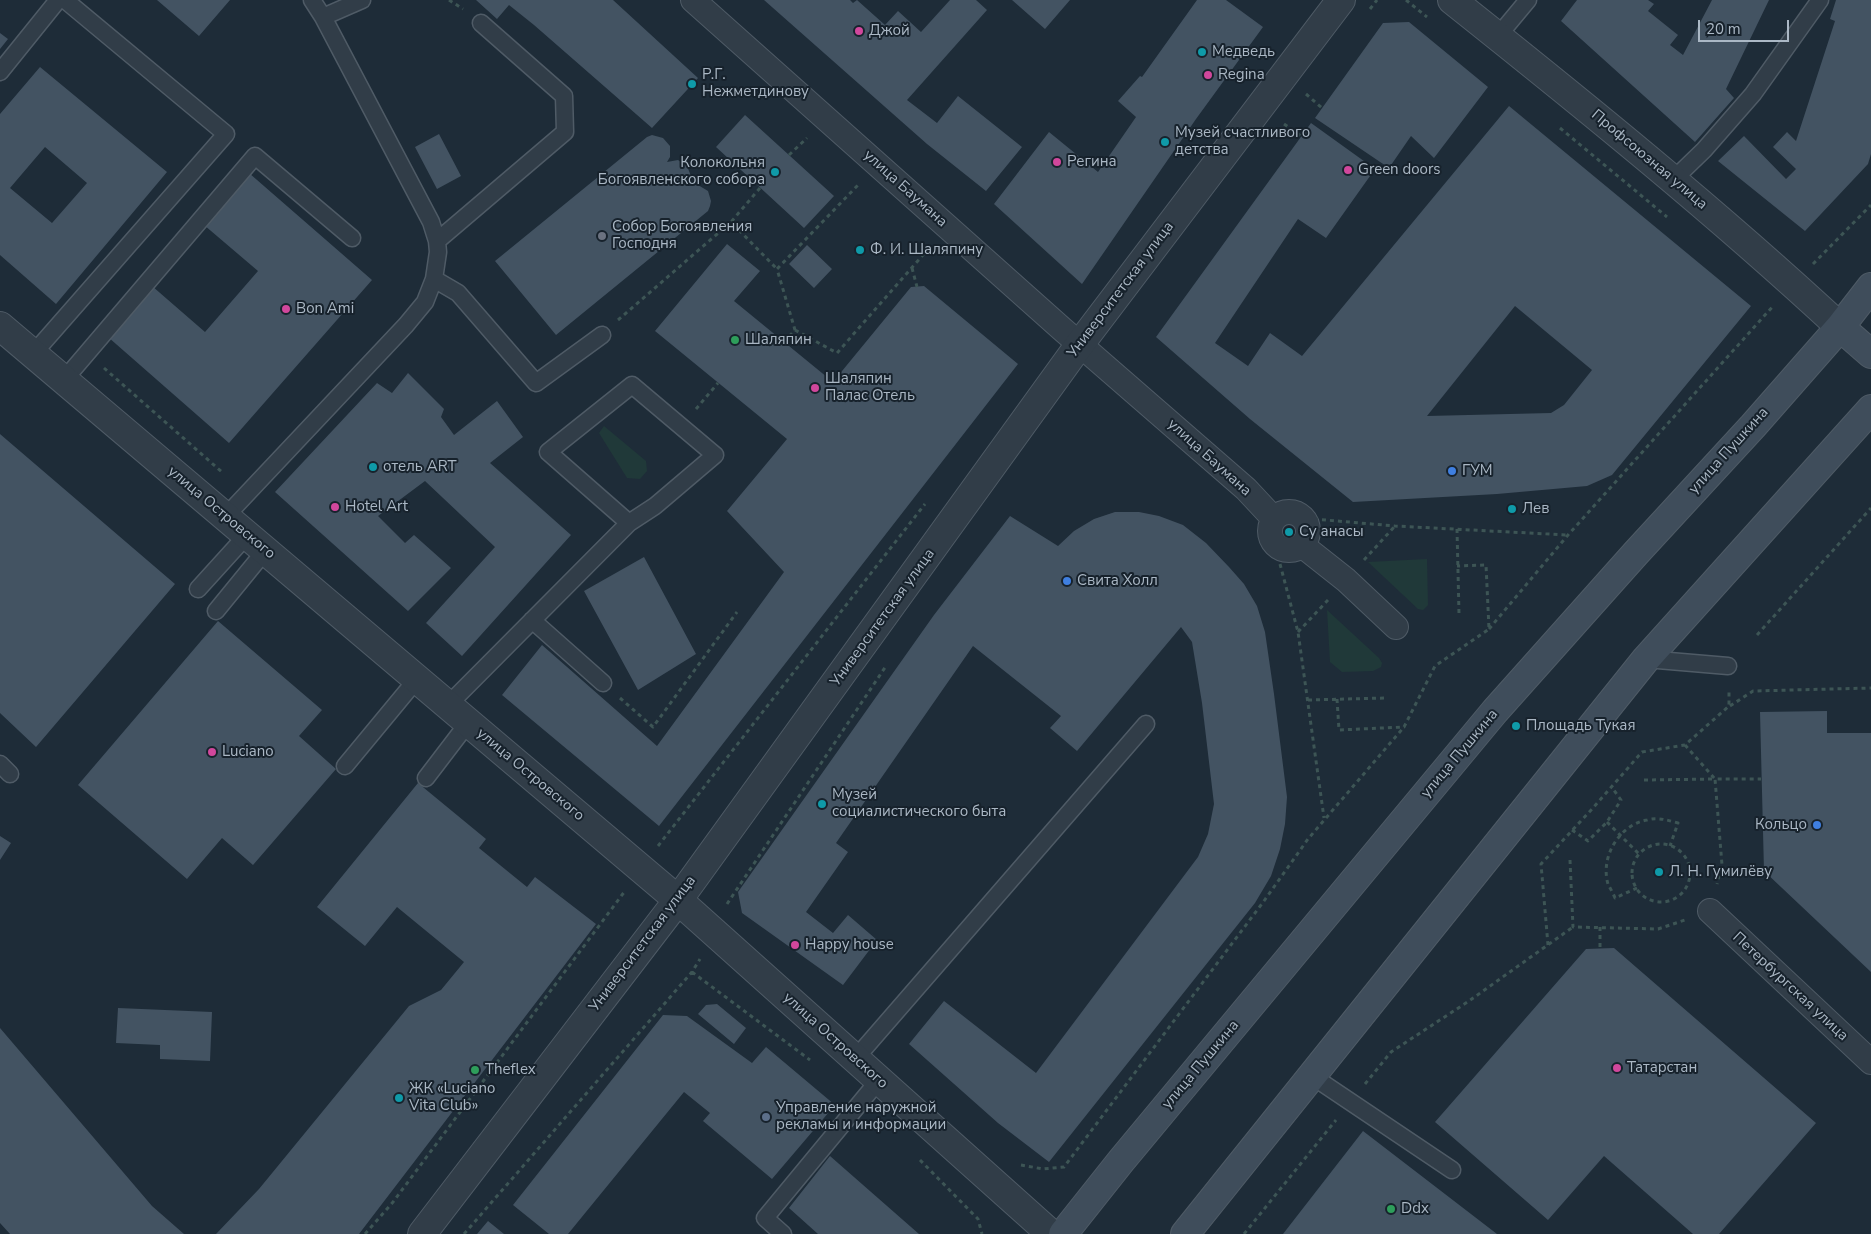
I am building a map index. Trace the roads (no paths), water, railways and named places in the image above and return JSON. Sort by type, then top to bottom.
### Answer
[{"type":"main road","name":"улица Пушкина","points":[[1063,1234],[1495,711],[1636,553],[1753,426],[1840,327],[1871,287]]},
{"type":"main road","points":[[1840,327],[1871,354]]},
{"type":"main road","points":[[1186,1234],[1646,659],[1871,409]]},
{"type":"street","name":"улица Баумана","points":[[693,0],[947,227],[1246,488],[1274,519]]},
{"type":"street","name":"Университетская улица","points":[[422,1234],[678,900],[1080,344],[1341,0]]},
{"type":"street","name":"Профсоюзная улица","points":[[1452,0],[1674,179],[1840,327]]},
{"type":"street","name":"улица Островского","points":[[0,326],[678,900],[1050,1234]]},
{"type":"street","points":[[1288,512],[1303,518],[1308,529],[1308,535],[1303,546],[1289,551],[1276,546],[1270,537],[1274,519],[1288,512]]},
{"type":"street","points":[[1303,546],[1346,580],[1396,626]]},
{"type":"street","name":"Петербургская улица","points":[[1710,911],[1871,1062]]},
{"type":"lane","points":[[0,72],[58,0]]},
{"type":"lane","points":[[33,354],[226,134],[65,0]]},
{"type":"lane","points":[[225,516],[406,324],[425,302],[434,279],[438,252],[437,241],[430,222],[323,17],[312,0]]},
{"type":"lane","points":[[323,17],[362,0]]},
{"type":"lane","points":[[1498,36],[1528,0]]},
{"type":"lane","points":[[1674,179],[1704,150],[1752,94],[1820,0]]},
{"type":"lane","points":[[437,241],[565,132],[564,96],[481,23]]},
{"type":"lane","points":[[64,380],[255,156],[352,238]]},
{"type":"lane","points":[[434,279],[458,293],[536,383],[602,335]]},
{"type":"lane","points":[[448,706],[629,523],[655,506],[715,455],[632,385],[548,452],[629,523]]},
{"type":"lane","points":[[198,589],[256,543]]},
{"type":"lane","points":[[216,611],[256,543]]},
{"type":"lane","points":[[532,620],[603,683]]},
{"type":"lane","points":[[1646,659],[1728,666]]},
{"type":"lane","points":[[345,766],[417,679]]},
{"type":"lane","points":[[426,778],[468,723]]},
{"type":"lane","points":[[855,1059],[1146,724]]},
{"type":"lane","points":[[1312,1076],[1452,1170]]},
{"type":"lane","points":[[783,1234],[765,1218],[879,1080]]},
{"type":"place","name":"Джой","points":[[859,31]]},
{"type":"place","name":"Медведь","points":[[1202,52]]},
{"type":"place","name":"Regina","points":[[1208,75]]},
{"type":"place","name":"Р.Г. Нежметдинову","points":[[692,84]]},
{"type":"place","name":"Музей счастливого детства","points":[[1165,142]]},
{"type":"place","name":"Регина","points":[[1057,162]]},
{"type":"place","name":"Green doors","points":[[1348,170]]},
{"type":"place","name":"Колокольня Богоявленского собора","points":[[775,172]]},
{"type":"place","name":"Собор Богоявления Господня","points":[[602,236]]},
{"type":"place","name":"Ф. И. Шаляпину","points":[[860,250]]},
{"type":"place","name":"Bon Ami","points":[[286,309]]},
{"type":"place","name":"Шаляпин","points":[[735,340]]},
{"type":"place","name":"Шаляпин Палас Отель","points":[[815,388]]},
{"type":"place","name":"отель ART","points":[[373,467]]},
{"type":"place","name":"ГУМ","points":[[1452,471]]},
{"type":"place","name":"Hotel Art","points":[[335,507]]},
{"type":"place","name":"Лев","points":[[1512,509]]},
{"type":"place","name":"Су анасы","points":[[1289,532]]},
{"type":"place","name":"Свита Холл","points":[[1067,581]]},
{"type":"place","name":"Площадь Тукая","points":[[1516,726]]},
{"type":"place","name":"Luciano","points":[[212,752]]},
{"type":"place","name":"Музей социалистического быта","points":[[822,804]]},
{"type":"place","name":"Кольцо","points":[[1817,825]]},
{"type":"place","name":"Л. Н. Гумилёву","points":[[1659,872]]},
{"type":"place","name":"Happy house","points":[[795,945]]},
{"type":"place","name":"Татарстан","points":[[1617,1068]]},
{"type":"place","name":"Theflex","points":[[475,1070]]},
{"type":"place","name":"ЖК «Luciano Vita Club»","points":[[399,1098]]},
{"type":"place","name":"Управление наружной рекламы и информации","points":[[766,1117]]},
{"type":"place","name":"Ddx","points":[[1391,1209]]}]
